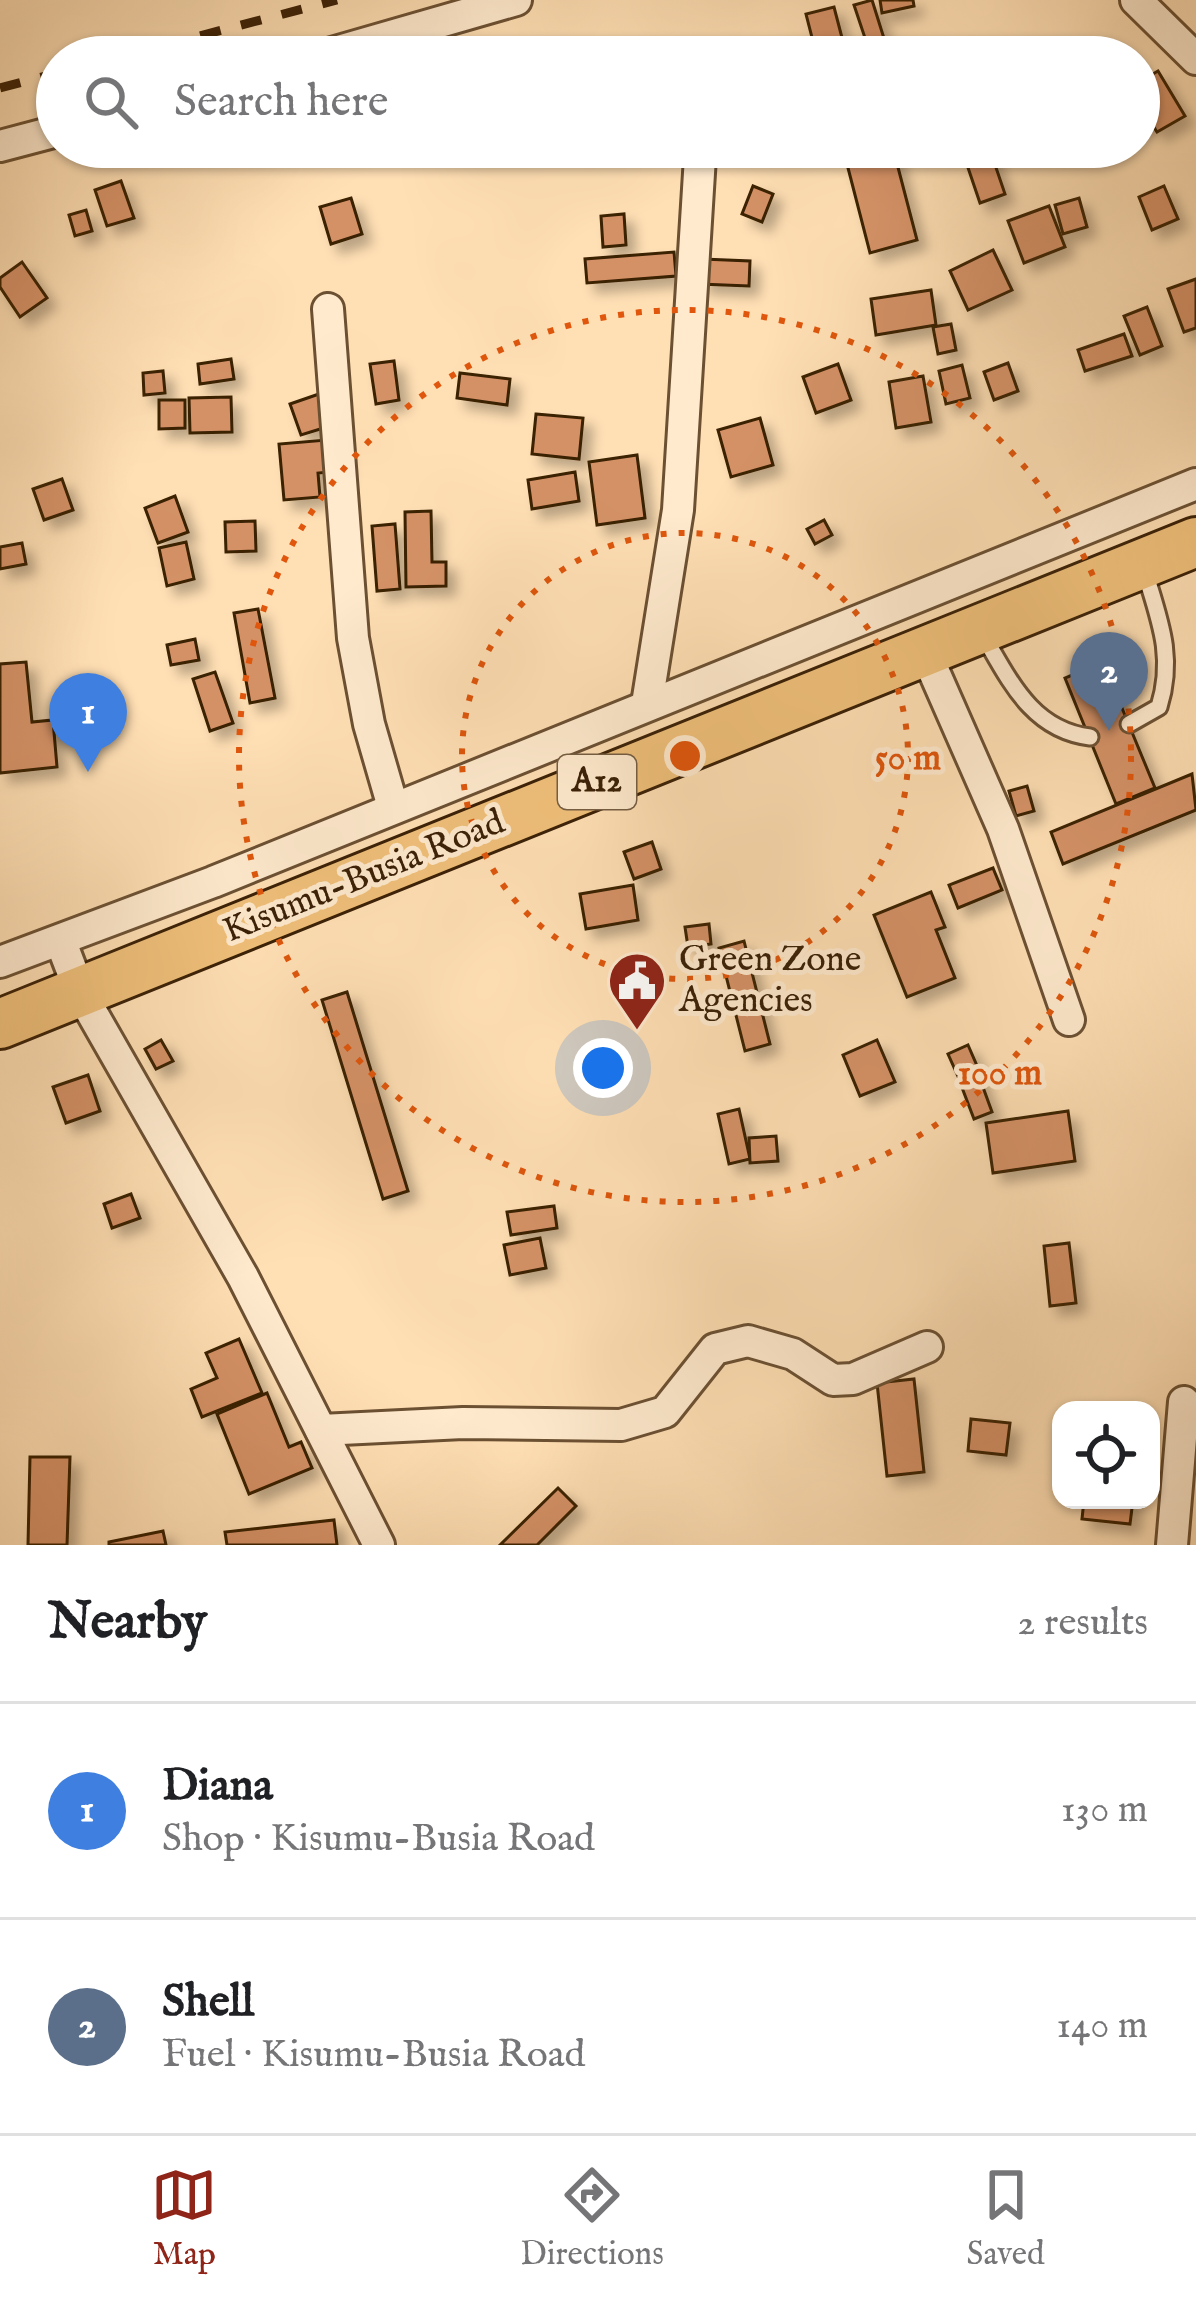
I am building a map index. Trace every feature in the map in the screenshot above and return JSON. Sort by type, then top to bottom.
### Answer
[{"type":"highway","name":"Kisumu-Busia Road","points":[[0,1024],[1196,542]]},
{"type":"street","points":[[391,36],[516,0]]},
{"type":"street","points":[[1136,0],[1196,59]]},
{"type":"street","points":[[0,146],[36,137]]},
{"type":"street","points":[[647,704],[678,510],[699,168]]},
{"type":"street","points":[[328,309],[353,638],[393,807]]},
{"type":"street","points":[[1,963],[1196,484]]},
{"type":"street","points":[[924,649],[1003,829],[1069,1020]]},
{"type":"street","points":[[61,942],[80,992],[243,1277],[379,1545]]},
{"type":"street","points":[[321,1430],[463,1423],[621,1425],[665,1412],[716,1349],[748,1340],[793,1354],[833,1380],[854,1379],[927,1348]]},
{"type":"street","points":[[1172,1545],[1184,1402]]},
{"type":"lane","points":[[1129,724],[1159,707],[1169,657],[1142,563]]},
{"type":"lane","points":[[979,627],[1019,697],[1059,731],[1090,737]]},
{"type":"building","points":[[872,0],[883,36],[864,36],[854,5]]},
{"type":"building","points":[[880,0],[913,0],[914,6],[882,13]]},
{"type":"building","points":[[834,7],[842,36],[812,36],[806,14]]},
{"type":"building","points":[[1160,74],[1185,116],[1160,130]]},
{"type":"building","points":[[848,168],[898,168],[917,240],[870,253]]},
{"type":"building","points":[[968,168],[996,168],[1005,194],[980,203]]},
{"type":"building","points":[[121,181],[134,218],[107,226],[95,190]]},
{"type":"building","points":[[753,186],[773,194],[762,222],[742,214]]},
{"type":"building","points":[[1164,186],[1178,219],[1152,230],[1139,197]]},
{"type":"building","points":[[351,198],[362,234],[331,244],[320,207]]},
{"type":"building","points":[[1079,198],[1087,227],[1063,234],[1055,205]]},
{"type":"building","points":[[1049,206],[1065,247],[1024,263],[1008,221]]},
{"type":"building","points":[[86,210],[92,231],[75,236],[69,215]]},
{"type":"building","points":[[624,214],[626,245],[603,247],[601,216]]},
{"type":"building","points":[[993,250],[1012,290],[968,310],[950,271]]},
{"type":"building","points":[[674,252],[676,276],[587,283],[585,259]]},
{"type":"building","points":[[702,259],[750,261],[749,286],[700,284]]},
{"type":"building","points":[[22,262],[47,298],[20,317],[0,287],[0,278]]},
{"type":"building","points":[[1196,279],[1196,328],[1184,332],[1168,289]]},
{"type":"building","points":[[931,290],[936,325],[876,335],[871,299]]},
{"type":"building","points":[[1147,307],[1162,346],[1140,355],[1124,316]]},
{"type":"building","points":[[951,324],[956,350],[938,354],[933,327]]},
{"type":"building","points":[[1124,334],[1132,356],[1085,371],[1078,350]]},
{"type":"building","points":[[231,359],[234,379],[200,384],[198,364]]},
{"type":"building","points":[[394,361],[399,400],[376,404],[370,364]]},
{"type":"building","points":[[1008,363],[1018,391],[994,400],[984,372]]},
{"type":"building","points":[[838,364],[851,400],[816,413],[803,377]]},
{"type":"building","points":[[962,365],[970,398],[946,404],[939,371]]},
{"type":"building","points":[[163,371],[165,393],[144,395],[143,373]]},
{"type":"building","points":[[460,373],[510,379],[507,405],[457,398]]},
{"type":"building","points":[[923,376],[931,422],[896,428],[889,382]]},
{"type":"building","points":[[319,394],[330,426],[301,435],[290,404]]},
{"type":"building","points":[[231,397],[232,432],[190,433],[189,398]]},
{"type":"building","points":[[159,400],[185,400],[185,428],[159,429]]},
{"type":"building","points":[[536,414],[583,418],[579,459],[532,454]]},
{"type":"building","points":[[760,418],[773,465],[731,477],[718,430]]},
{"type":"building","points":[[338,439],[341,471],[318,473],[320,497],[284,500],[279,444]]},
{"type":"building","points":[[637,455],[645,518],[597,525],[589,462]]},
{"type":"building","points":[[575,472],[579,501],[532,509],[528,480]]},
{"type":"building","points":[[62,479],[73,510],[44,520],[33,489]]},
{"type":"building","points":[[175,496],[188,532],[158,543],[145,508]]},
{"type":"building","points":[[431,511],[432,562],[446,562],[446,586],[406,587],[405,512]]},
{"type":"building","points":[[824,520],[832,535],[815,544],[807,529]]},
{"type":"building","points":[[255,521],[256,551],[226,552],[225,522]]},
{"type":"building","points":[[395,524],[400,589],[377,591],[372,526]]},
{"type":"building","points":[[186,542],[194,579],[167,586],[159,548]]},
{"type":"building","points":[[22,543],[26,564],[0,569],[0,547]]},
{"type":"building","points":[[258,609],[275,698],[250,703],[234,613]]},
{"type":"building","points":[[195,639],[199,660],[171,665],[167,645]]},
{"type":"building","points":[[26,662],[32,722],[53,720],[57,767],[0,773],[0,664]]},
{"type":"building","points":[[1103,662],[1155,788],[1116,804],[1065,678]]},
{"type":"building","points":[[215,672],[233,723],[210,731],[193,679]]},
{"type":"building","points":[[1192,774],[1196,810],[1063,864],[1051,832]]},
{"type":"building","points":[[1027,786],[1034,811],[1016,816],[1009,791]]},
{"type":"building","points":[[652,842],[661,869],[634,879],[624,852]]},
{"type":"building","points":[[993,868],[1002,890],[958,908],[949,885]]},
{"type":"building","points":[[633,885],[638,920],[586,929],[580,894]]},
{"type":"building","points":[[931,892],[945,927],[936,930],[955,978],[907,997],[874,915]]},
{"type":"building","points":[[709,924],[711,944],[688,947],[685,927]]},
{"type":"building","points":[[744,941],[770,1044],[745,1051],[719,948]]},
{"type":"building","points":[[347,992],[408,1191],[383,1199],[322,1000]]},
{"type":"building","points":[[161,1040],[173,1061],[156,1069],[145,1049]]},
{"type":"building","points":[[877,1040],[895,1082],[860,1096],[843,1055]]},
{"type":"building","points":[[968,1045],[981,1075],[961,1083],[948,1054]]},
{"type":"building","points":[[88,1075],[100,1111],[66,1123],[53,1087]]},
{"type":"building","points":[[980,1079],[992,1112],[974,1119],[961,1085]]},
{"type":"building","points":[[739,1109],[750,1159],[729,1164],[718,1114]]},
{"type":"building","points":[[1068,1111],[1075,1161],[993,1173],[986,1123]]},
{"type":"building","points":[[776,1136],[778,1161],[750,1163],[749,1138]]},
{"type":"building","points":[[131,1194],[140,1218],[112,1228],[104,1204]]},
{"type":"building","points":[[554,1206],[557,1228],[511,1235],[507,1212]]},
{"type":"building","points":[[540,1238],[546,1268],[510,1275],[504,1245]]},
{"type":"building","points":[[1069,1243],[1076,1303],[1050,1306],[1044,1246]]},
{"type":"building","points":[[239,1339],[262,1393],[202,1417],[191,1389],[217,1378],[206,1353]]},
{"type":"building","points":[[914,1379],[924,1472],[887,1476],[877,1383]]},
{"type":"building","points":[[267,1393],[289,1447],[301,1442],[312,1468],[249,1494],[217,1414]]},
{"type":"building","points":[[971,1419],[1010,1423],[1006,1455],[968,1451]]},
{"type":"building","points":[[30,1457],[70,1457],[67,1545],[28,1545]]},
{"type":"building","points":[[558,1488],[576,1506],[537,1545],[500,1545]]},
{"type":"building","points":[[1083,1509],[1132,1509],[1130,1524],[1082,1519]]},
{"type":"building","points":[[334,1520],[337,1545],[227,1545],[225,1532]]},
{"type":"building","points":[[163,1531],[166,1545],[109,1545],[109,1542]]},
{"type":"railway","points":[[199,36],[337,0]]},
{"type":"railway","points":[[0,88],[36,79]]},
{"type":"place","name":"Shell","points":[[1109,731]]},
{"type":"place","name":"Diana","points":[[88,772]]},
{"type":"place","name":"Green Zone Agencies","points":[[637,1032]]}]
